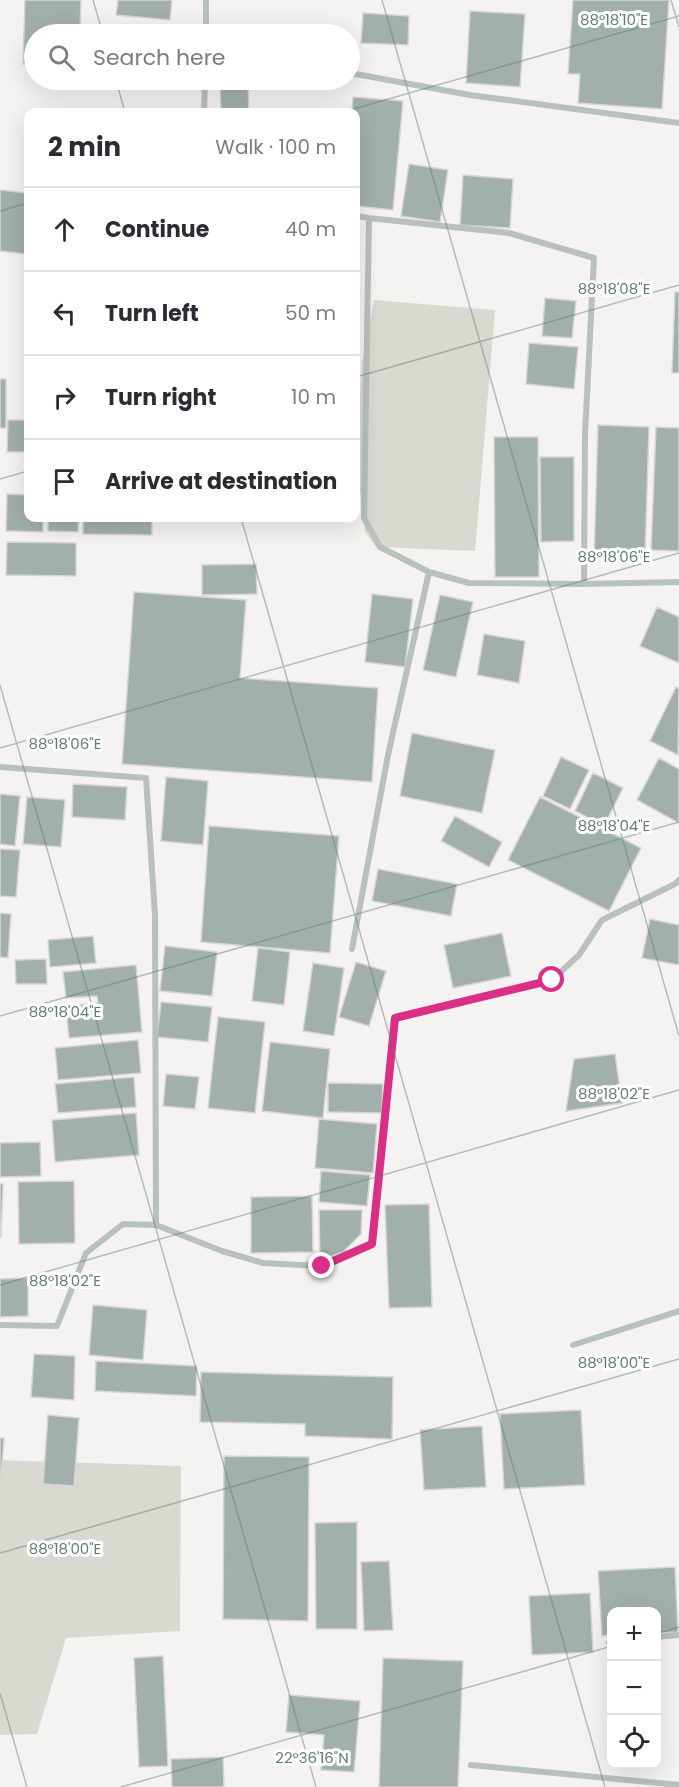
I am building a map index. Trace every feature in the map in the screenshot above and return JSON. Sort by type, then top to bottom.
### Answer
[{"type":"street","points":[[206,0],[206,24]]},
{"type":"street","points":[[360,75],[470,95],[679,123]]},
{"type":"street","points":[[204,108],[205,90]]},
{"type":"street","points":[[360,217],[509,233],[594,258],[585,434],[584,584]]},
{"type":"street","points":[[369,219],[364,518],[380,547],[429,572],[469,583],[679,582]]},
{"type":"street","points":[[352,949],[388,755],[429,572]]},
{"type":"street","points":[[0,767],[146,778],[155,915],[156,1225]]},
{"type":"street","points":[[0,1325],[57,1326],[86,1253],[123,1224],[156,1225],[222,1251],[263,1263],[322,1266],[372,1244],[395,1018],[552,980],[579,955],[602,920],[679,880]]},
{"type":"street","points":[[573,1345],[679,1311]]},
{"type":"street","points":[[661,1637],[679,1635]]},
{"type":"street","points":[[471,1765],[679,1785]]},
{"type":"shaded area","points":[[374,300],[495,310],[475,551],[376,547],[365,532],[360,489],[362,362]]},
{"type":"shaded area","points":[[0,1460],[181,1466],[180,1631],[66,1638],[37,1734],[0,1735]]},
{"type":"building","points":[[25,0],[81,0],[80,24],[24,24]]},
{"type":"building","points":[[118,0],[172,0],[170,20],[116,15]]},
{"type":"building","points":[[573,0],[669,0],[662,109],[578,103],[580,74],[568,74]]},
{"type":"building","points":[[470,11],[525,14],[520,87],[466,83]]},
{"type":"building","points":[[363,13],[409,16],[408,45],[361,43]]},
{"type":"building","points":[[220,90],[248,90],[249,108],[221,108]]},
{"type":"building","points":[[353,97],[403,101],[393,210],[360,206],[360,108],[352,108]]},
{"type":"building","points":[[409,164],[448,170],[440,222],[401,216]]},
{"type":"building","points":[[463,175],[513,179],[510,228],[460,225]]},
{"type":"building","points":[[0,190],[24,193],[24,254],[0,251]]},
{"type":"building","points":[[675,292],[679,292],[679,373],[672,373]]},
{"type":"building","points":[[545,298],[576,301],[572,338],[542,336]]},
{"type":"building","points":[[529,343],[578,347],[574,389],[526,384]]},
{"type":"building","points":[[0,379],[6,379],[6,428],[0,428]]},
{"type":"building","points":[[8,420],[24,420],[24,452],[7,452]]},
{"type":"building","points":[[598,425],[649,427],[645,558],[594,557]]},
{"type":"building","points":[[656,427],[679,428],[679,551],[651,550]]},
{"type":"building","points":[[494,437],[538,437],[539,577],[495,577]]},
{"type":"building","points":[[540,457],[574,457],[574,541],[541,542]]},
{"type":"building","points":[[7,494],[24,495],[24,522],[43,522],[43,532],[6,531]]},
{"type":"building","points":[[48,522],[79,522],[78,532],[48,531]]},
{"type":"building","points":[[83,522],[152,522],[152,535],[83,534]]},
{"type":"building","points":[[7,542],[76,543],[76,576],[6,575]]},
{"type":"building","points":[[256,564],[257,594],[202,595],[202,565]]},
{"type":"building","points":[[134,592],[246,600],[240,678],[378,688],[372,782],[122,764]]},
{"type":"building","points":[[372,594],[413,599],[405,667],[365,662]]},
{"type":"building","points":[[440,595],[473,602],[456,677],[423,670]]},
{"type":"building","points":[[657,607],[679,617],[679,663],[640,646]]},
{"type":"building","points":[[484,634],[525,641],[519,683],[477,675]]},
{"type":"building","points":[[676,687],[679,689],[678,755],[650,741]]},
{"type":"building","points":[[412,733],[495,750],[482,813],[400,796]]},
{"type":"building","points":[[561,757],[589,770],[570,809],[543,796]]},
{"type":"building","points":[[659,758],[679,769],[679,823],[637,800]]},
{"type":"building","points":[[593,773],[623,788],[604,826],[575,811]]},
{"type":"building","points":[[166,777],[208,781],[203,845],[161,841]]},
{"type":"building","points":[[73,784],[127,787],[125,820],[72,817]]},
{"type":"building","points":[[0,794],[20,796],[15,846],[0,844]]},
{"type":"building","points":[[27,797],[65,800],[61,847],[23,844]]},
{"type":"building","points":[[540,797],[641,848],[609,911],[508,860]]},
{"type":"building","points":[[455,816],[502,842],[489,867],[441,841]]},
{"type":"building","points":[[209,826],[339,836],[330,953],[201,942]]},
{"type":"building","points":[[0,849],[20,850],[16,897],[0,896]]},
{"type":"building","points":[[378,869],[457,884],[451,916],[372,901]]},
{"type":"building","points":[[0,913],[11,914],[8,958],[0,957]]},
{"type":"building","points":[[650,919],[679,925],[679,965],[642,958]]},
{"type":"building","points":[[502,933],[511,976],[453,988],[444,945]]},
{"type":"building","points":[[93,936],[96,963],[50,967],[48,940]]},
{"type":"building","points":[[165,946],[217,952],[212,996],[160,991]]},
{"type":"building","points":[[258,948],[290,952],[284,1005],[252,1001]]},
{"type":"building","points":[[46,959],[47,984],[16,984],[15,960]]},
{"type":"building","points":[[356,962],[386,971],[369,1026],[339,1017]]},
{"type":"building","points":[[313,963],[344,968],[334,1036],[303,1031]]},
{"type":"building","points":[[136,965],[142,1032],[69,1038],[66,1006],[98,1003],[97,996],[66,998],[63,972]]},
{"type":"building","points":[[161,1002],[212,1007],[208,1042],[157,1037]]},
{"type":"building","points":[[218,1017],[265,1022],[255,1113],[208,1108]]},
{"type":"building","points":[[138,1040],[141,1073],[58,1080],[55,1048]]},
{"type":"building","points":[[270,1042],[330,1049],[323,1118],[262,1111]]},
{"type":"building","points":[[615,1054],[622,1103],[566,1111],[574,1059]]},
{"type":"building","points":[[166,1074],[199,1077],[195,1109],[163,1106]]},
{"type":"building","points":[[134,1077],[136,1107],[58,1113],[55,1084]]},
{"type":"building","points":[[328,1083],[383,1084],[382,1113],[328,1112]]},
{"type":"building","points":[[136,1113],[139,1155],[55,1162],[52,1120]]},
{"type":"building","points":[[319,1119],[377,1124],[373,1173],[315,1168]]},
{"type":"building","points":[[40,1142],[41,1176],[0,1177],[0,1143]]},
{"type":"building","points":[[321,1171],[370,1175],[367,1206],[319,1202]]},
{"type":"building","points":[[74,1181],[75,1243],[19,1244],[18,1182]]},
{"type":"building","points":[[0,1184],[3,1184],[1,1237],[0,1237]]},
{"type":"building","points":[[312,1196],[313,1252],[251,1253],[251,1197]]},
{"type":"building","points":[[429,1204],[432,1307],[389,1308],[385,1205]]},
{"type":"building","points":[[319,1210],[362,1210],[361,1234],[343,1252],[320,1260]]},
{"type":"building","points":[[28,1278],[28,1316],[0,1317],[0,1279]]},
{"type":"building","points":[[93,1305],[147,1310],[143,1360],[89,1355]]},
{"type":"building","points":[[34,1354],[75,1356],[74,1400],[31,1397]]},
{"type":"building","points":[[96,1361],[197,1366],[196,1396],[95,1391]]},
{"type":"building","points":[[201,1372],[393,1377],[392,1439],[305,1436],[305,1424],[200,1422]]},
{"type":"building","points":[[581,1410],[585,1485],[504,1489],[500,1414]]},
{"type":"building","points":[[48,1415],[79,1418],[74,1486],[43,1484]]},
{"type":"building","points":[[482,1426],[486,1487],[424,1490],[420,1430]]},
{"type":"building","points":[[0,1438],[4,1438],[1,1480],[0,1480]]},
{"type":"building","points":[[224,1456],[309,1457],[308,1621],[223,1619]]},
{"type":"building","points":[[357,1522],[357,1629],[316,1629],[315,1523]]},
{"type":"building","points":[[389,1561],[393,1630],[364,1631],[361,1562]]},
{"type":"building","points":[[675,1567],[678,1632],[661,1633],[661,1607],[607,1607],[607,1636],[602,1636],[598,1571]]},
{"type":"building","points":[[590,1593],[593,1652],[532,1655],[529,1596]]},
{"type":"building","points":[[163,1656],[168,1766],[139,1767],[134,1658]]},
{"type":"building","points":[[383,1658],[463,1661],[458,1787],[379,1787]]},
{"type":"building","points":[[289,1695],[360,1701],[354,1772],[321,1770],[324,1735],[286,1732]]},
{"type":"building","points":[[223,1757],[224,1787],[172,1787],[171,1759]]},
{"type":"route","points":[[322,1266],[372,1244],[395,1018],[552,980]]}]
